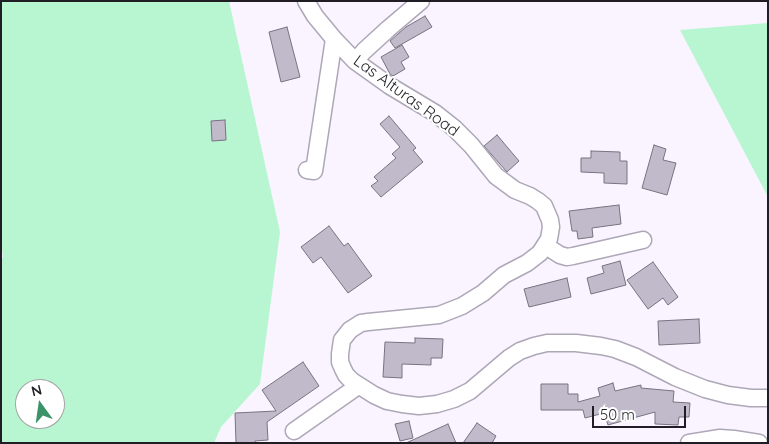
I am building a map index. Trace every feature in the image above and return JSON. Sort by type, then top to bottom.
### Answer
[{"type":"street","name":"Las Alturas Road","points":[[306,1],[318,8],[334,39],[355,61],[390,86],[435,113],[471,145],[496,176],[515,190],[530,196],[544,206],[550,220],[551,233],[546,246]]},
{"type":"street","points":[[355,61],[421,1]]},
{"type":"street","points":[[307,170],[314,171],[334,39]]},
{"type":"street","points":[[643,240],[567,257],[546,246],[534,258],[504,275],[483,293],[462,306],[439,315],[368,322],[355,326],[345,335],[340,346],[340,362],[346,375],[358,386],[374,395],[394,402],[419,406],[437,404],[454,399],[470,390],[508,358],[520,351],[547,343],[576,343],[601,346],[629,354],[705,389],[728,395],[768,398]]},
{"type":"street","points":[[294,431],[358,386]]},
{"type":"street","points":[[689,443],[720,438],[734,438],[759,443]]},
{"type":"green space","points":[[1,1],[229,1],[280,232],[260,384],[221,427],[214,443],[1,443],[1,260],[3,257],[1,242]]},
{"type":"green space","points":[[768,23],[768,197],[680,30]]},
{"type":"building","points":[[425,16],[432,27],[395,48],[390,41],[406,27]]},
{"type":"building","points":[[287,27],[300,77],[281,82],[269,32]]},
{"type":"building","points":[[402,45],[409,57],[401,62],[405,69],[393,76],[381,57]]},
{"type":"building","points":[[389,116],[416,148],[413,150],[423,162],[381,197],[371,186],[378,181],[374,177],[396,158],[392,154],[400,147],[380,124]]},
{"type":"building","points":[[225,120],[226,140],[212,141],[211,121]]},
{"type":"building","points":[[497,135],[519,161],[507,172],[484,146]]},
{"type":"building","points":[[654,145],[666,149],[663,160],[676,163],[667,195],[642,188]]},
{"type":"building","points":[[591,151],[620,152],[620,161],[627,161],[627,184],[604,183],[604,173],[581,172],[581,158],[591,158]]},
{"type":"building","points":[[619,205],[621,224],[592,228],[593,237],[578,239],[577,231],[572,231],[569,211]]},
{"type":"building","points":[[329,226],[344,246],[348,243],[372,276],[348,293],[321,257],[313,263],[301,247]]},
{"type":"building","points":[[620,261],[626,285],[591,294],[587,278],[604,273],[602,266]]},
{"type":"building","points":[[653,262],[678,297],[668,305],[663,298],[648,309],[627,280]]},
{"type":"building","points":[[567,278],[571,297],[529,307],[524,289]]},
{"type":"building","points":[[699,319],[700,343],[659,345],[658,321]]},
{"type":"building","points":[[415,338],[443,339],[442,358],[431,358],[431,365],[402,364],[402,378],[383,377],[385,342],[415,343]]},
{"type":"building","points":[[303,362],[319,386],[267,422],[268,440],[255,441],[255,443],[236,443],[235,413],[276,411],[262,390]]},
{"type":"building","points":[[613,383],[615,391],[641,385],[641,388],[674,391],[673,402],[690,403],[689,417],[679,417],[678,425],[655,424],[655,412],[608,425],[604,413],[585,418],[583,410],[541,410],[541,384],[568,384],[568,394],[578,394],[578,402],[600,396],[598,388]]},
{"type":"building","points":[[409,421],[413,438],[400,441],[395,424]]},
{"type":"building","points":[[477,423],[496,436],[492,443],[463,443]]},
{"type":"building","points":[[448,424],[456,443],[406,443]]}]
